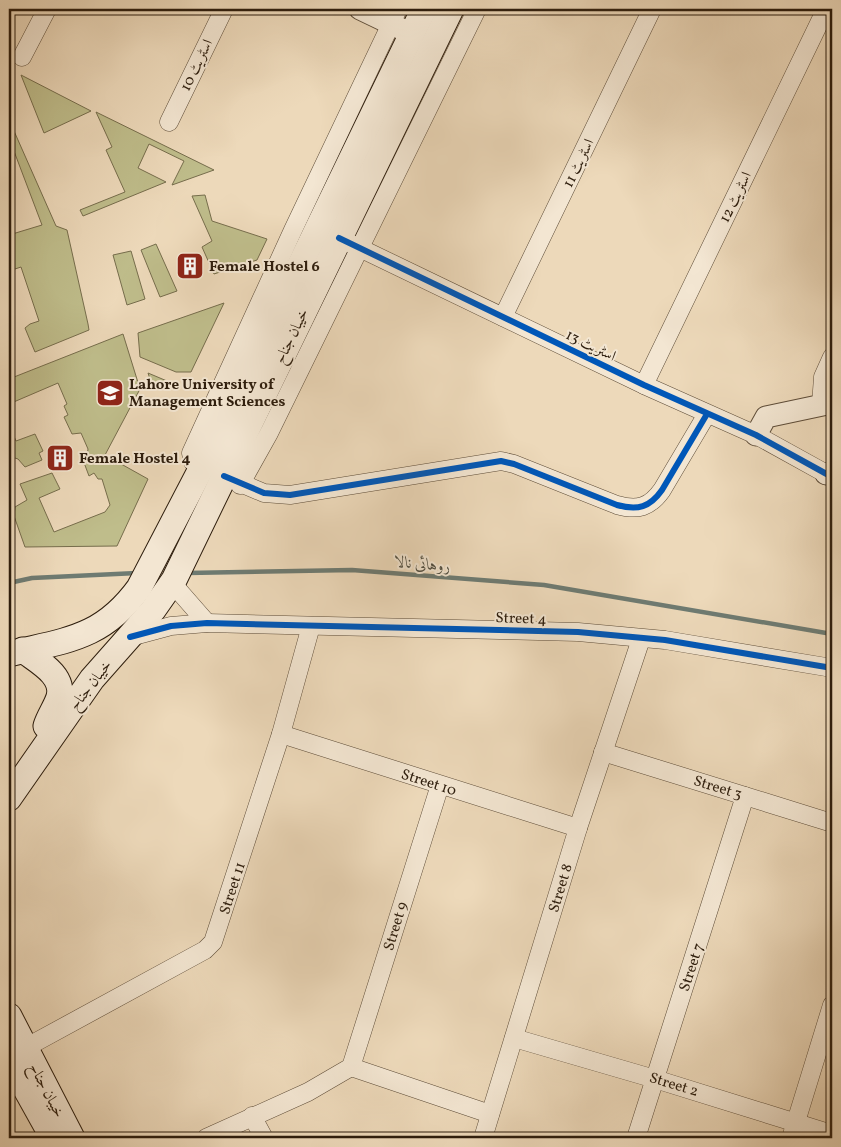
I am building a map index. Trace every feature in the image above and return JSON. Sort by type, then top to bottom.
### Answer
[{"type":"main road","name":"خیبان جناح","points":[[9,798],[35,758],[92,679],[130,637],[173,582],[189,552],[222,476],[401,22],[424,9]]},
{"type":"main road","name":"خیبان جناح","points":[[16,652],[85,634],[103,625],[126,606],[139,588],[155,558],[222,476],[349,243],[462,13]]},
{"type":"main road","points":[[16,652],[55,676],[60,691],[35,758]]},
{"type":"main road","name":"خیبان جناح","points":[[9,1016],[17,1053],[53,1138]]},
{"type":"main road","name":"خیبان جناح","points":[[17,1053],[72,1138]]},
{"type":"street","points":[[22,57],[47,9]]},
{"type":"street","name":"اسٹریٹ 10","points":[[169,122],[224,9]]},
{"type":"street","points":[[360,9],[401,22]]},
{"type":"street","name":"اسٹریٹ 11","points":[[504,317],[652,9]]},
{"type":"street","name":"اسٹریٹ 12","points":[[644,385],[826,9]]},
{"type":"street","name":"اسٹریٹ 13","points":[[349,243],[644,385],[756,436],[830,474]]},
{"type":"street","points":[[756,436],[766,417],[827,404],[822,377],[832,357]]},
{"type":"street","points":[[222,476],[264,493],[290,495],[502,461],[514,464],[617,506],[630,509],[643,508],[654,501],[662,490],[707,414]]},
{"type":"street","points":[[173,582],[207,623]]},
{"type":"street","name":"Street 4","points":[[130,637],[171,626],[207,623],[578,632],[665,640],[832,668]]},
{"type":"street","name":"Street 11","points":[[17,1053],[205,950],[213,942],[281,734],[311,626]]},
{"type":"street","name":"Street 8","points":[[482,1138],[578,828],[641,639]]},
{"type":"street","name":"Street 10","points":[[281,734],[578,828]]},
{"type":"street","name":"Street 3","points":[[603,752],[832,823]]},
{"type":"street","name":"Street 9","points":[[351,1068],[440,785]]},
{"type":"street","name":"Street 7","points":[[636,1138],[745,796]]},
{"type":"street","points":[[793,1130],[832,1005]]},
{"type":"street","name":"Street 2","points":[[514,1038],[655,1079],[793,1130],[832,1134]]},
{"type":"street","points":[[206,1138],[308,1092],[351,1068],[490,1114]]},
{"type":"street","points":[[252,1116],[264,1138]]},
{"type":"shaded area","points":[[21,75],[91,111],[44,133]]},
{"type":"shaded area","points":[[96,112],[214,170],[172,185],[184,161],[149,144],[138,168],[166,182],[83,216],[80,210],[125,192],[106,150],[112,147]]},
{"type":"shaded area","points":[[14,131],[56,226],[67,230],[89,330],[35,352],[25,328],[39,321],[21,267],[9,271],[9,235],[42,225],[9,138],[9,132]]},
{"type":"shaded area","points":[[205,195],[212,221],[267,239],[257,260],[214,274],[202,247],[212,241],[192,196]]},
{"type":"shaded area","points":[[156,244],[177,291],[160,297],[141,250]]},
{"type":"shaded area","points":[[131,251],[145,299],[127,305],[113,255]]},
{"type":"shaded area","points":[[224,303],[191,372],[176,372],[140,357],[138,333]]},
{"type":"shaded area","points":[[123,334],[140,389],[105,455],[148,479],[117,546],[25,547],[14,516],[15,507],[27,500],[20,484],[52,473],[60,489],[39,498],[54,532],[105,512],[110,505],[102,479],[98,479],[94,473],[89,476],[83,460],[87,457],[88,449],[81,433],[72,434],[64,417],[68,415],[64,406],[67,404],[58,383],[9,404],[9,379]]},
{"type":"shaded area","points":[[148,373],[167,381],[161,389],[153,388]]},
{"type":"shaded area","points":[[9,424],[16,441],[35,434],[43,451],[39,453],[42,460],[25,467],[18,459],[9,456]]},
{"type":"waterway","name":"روہائی نالا","points":[[187,573],[352,570],[544,585],[832,634]]},
{"type":"waterway","name":"روہائی نالا","points":[[9,583],[32,578],[137,573]]},
{"type":"cycle path","points":[[339,238],[644,385],[756,435],[832,477]]},
{"type":"cycle path","points":[[224,476],[264,493],[290,495],[501,461],[514,464],[617,505],[631,508],[648,504],[662,490],[707,414]]},
{"type":"cycle path","points":[[130,637],[171,626],[207,623],[578,632],[665,640],[832,668]]},
{"type":"place","name":"Female Hostel 6","points":[[190,266]]},
{"type":"place","name":"Lahore University of Management Sciences","points":[[110,393]]},
{"type":"place","name":"Female Hostel 4","points":[[60,458]]}]
